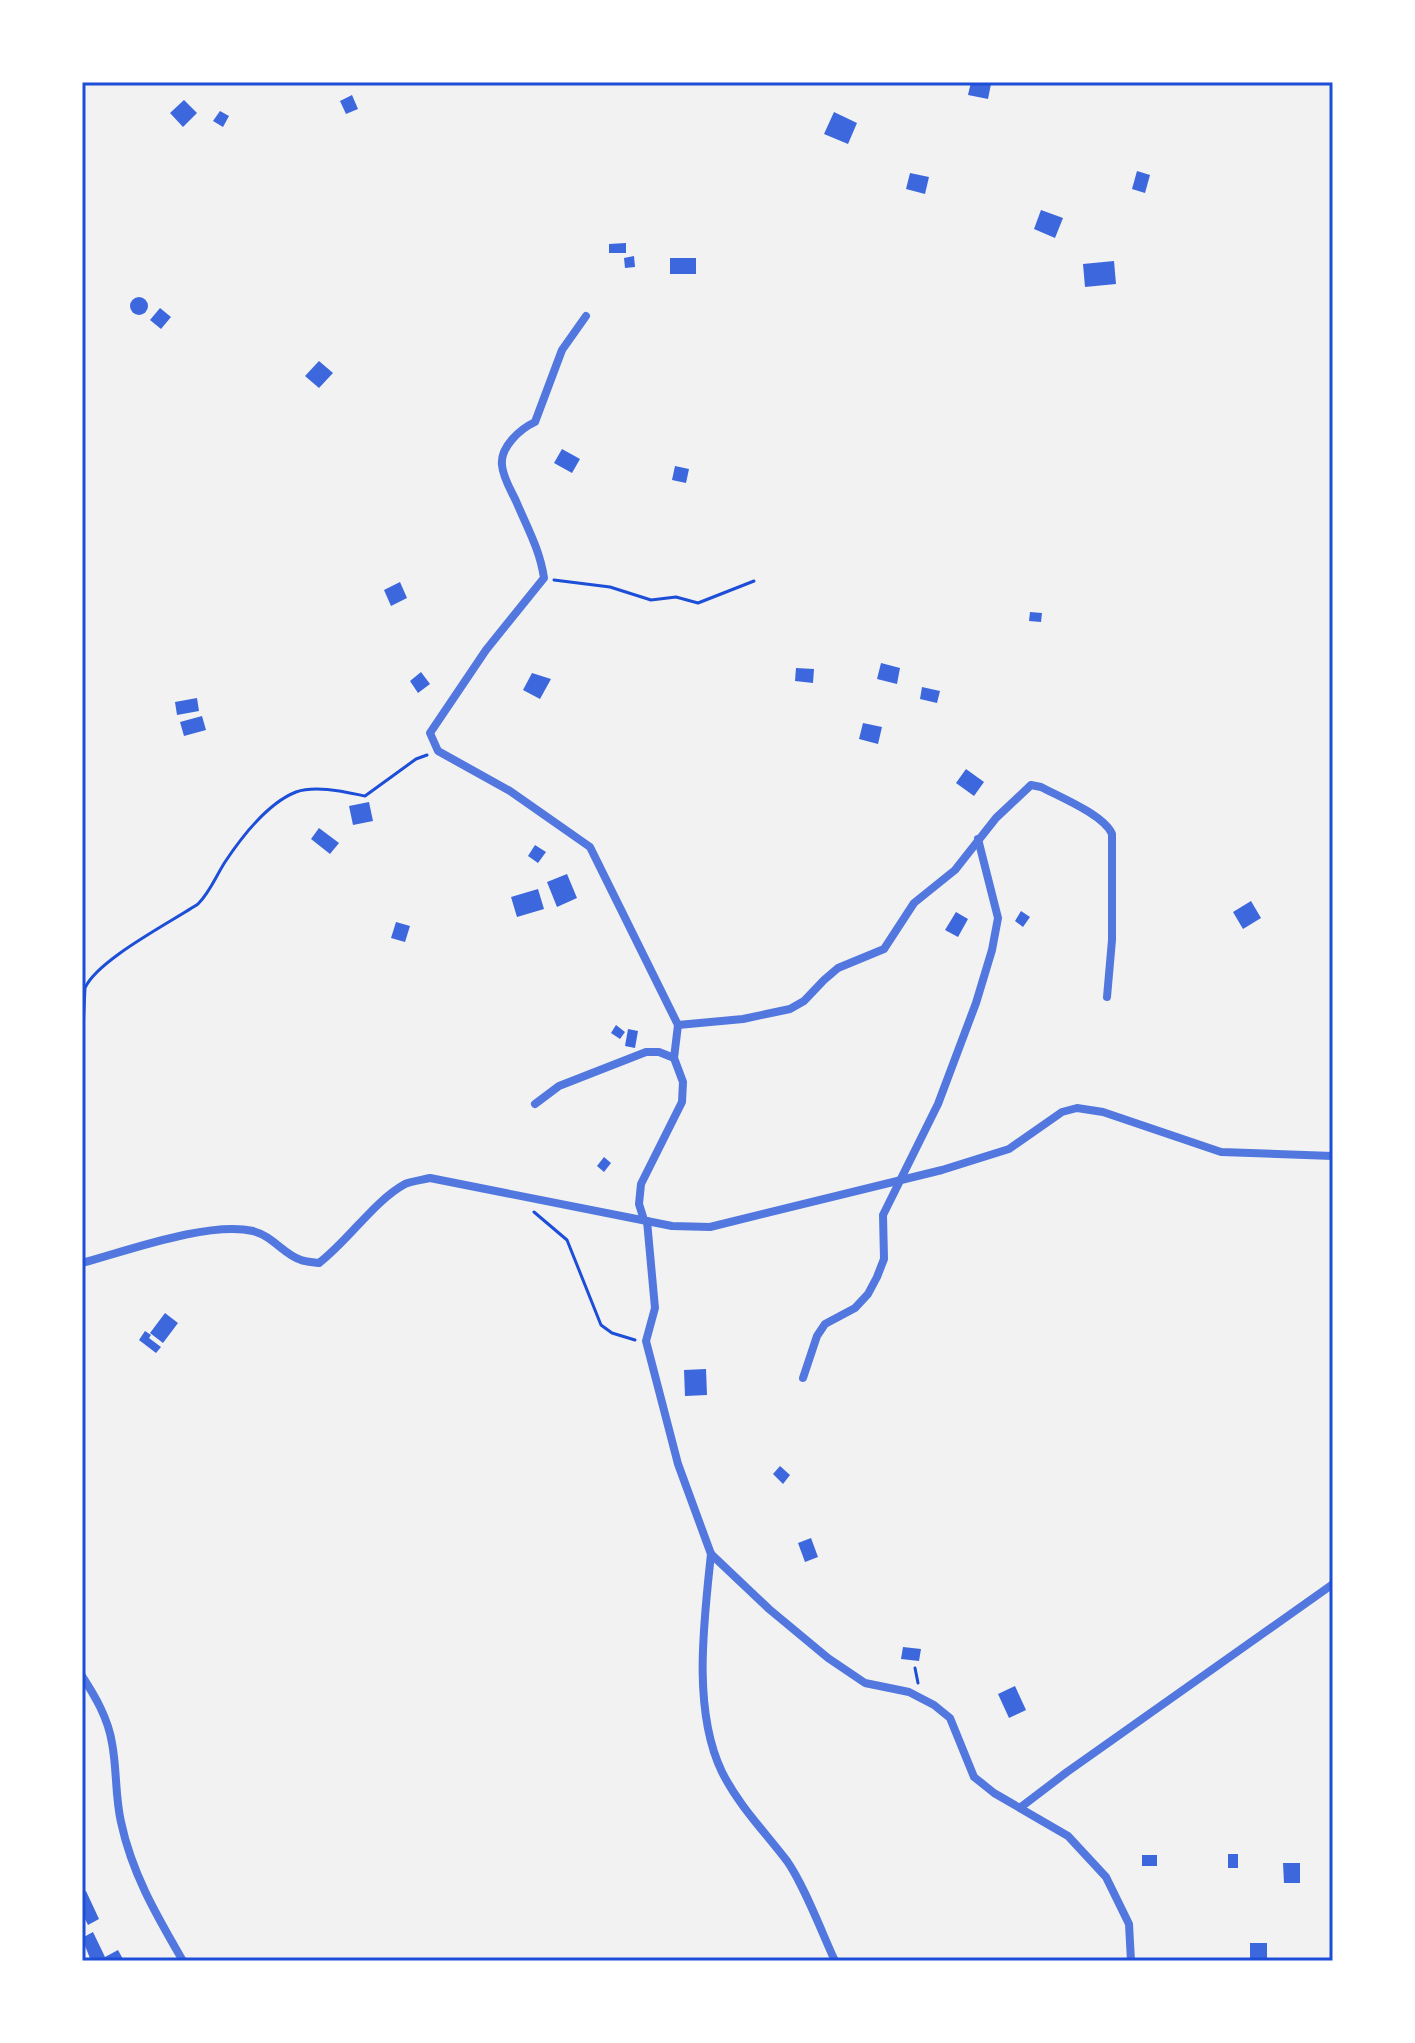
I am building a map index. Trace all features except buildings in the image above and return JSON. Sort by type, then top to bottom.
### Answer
[{"type":"street","points":[[586,316],[562,350],[535,422],[523,428],[506,448],[501,463],[541,556],[544,578],[486,650],[430,733],[438,751],[510,791],[590,847],[678,1025],[674,1058],[683,1082],[682,1102],[641,1184],[639,1204],[646,1220],[655,1308],[646,1341],[678,1464],[711,1554],[769,1609],[828,1658],[865,1683],[909,1692],[934,1705],[950,1718],[974,1777],[994,1793],[1068,1836],[1106,1877],[1129,1924],[1131,1961]]},
{"type":"street","points":[[678,1025],[743,1019],[790,1009],[804,1001],[838,968],[884,949],[914,903],[955,870],[978,839],[1031,785],[1041,787],[1109,825],[1112,834],[1112,940],[1107,997]]},
{"type":"street","points":[[803,1378],[817,1336],[825,1324],[855,1308],[868,1294],[877,1277],[884,1259],[883,1215],[961,1048],[997,933],[995,903],[978,839]]},
{"type":"street","points":[[535,1104],[559,1086],[646,1052],[659,1052],[674,1058]]},
{"type":"street","points":[[82,1263],[207,1231],[242,1229],[259,1232],[300,1260],[319,1263],[341,1246],[381,1202],[407,1183],[430,1178],[672,1226],[710,1227],[942,1170],[1009,1149],[1062,1112],[1077,1108],[1103,1112],[1221,1152],[1333,1156]]},
{"type":"street","points":[[711,1554],[704,1615],[709,1730],[722,1771],[750,1817],[789,1864],[835,1961]]},
{"type":"street","points":[[1021,1807],[1333,1584]]},
{"type":"street","points":[[82,1676],[98,1702],[112,1740],[120,1819],[131,1860],[148,1901],[183,1961]]},
{"type":"path","points":[[544,578],[610,587],[651,600],[676,597],[698,603],[754,581]]},
{"type":"path","points":[[82,1051],[85,988],[89,979],[110,961],[198,904],[208,894],[236,846],[254,823],[297,792],[313,790],[365,796],[416,759],[438,751]]},
{"type":"path","points":[[530,1209],[567,1240],[601,1325],[612,1333],[646,1341]]}]
